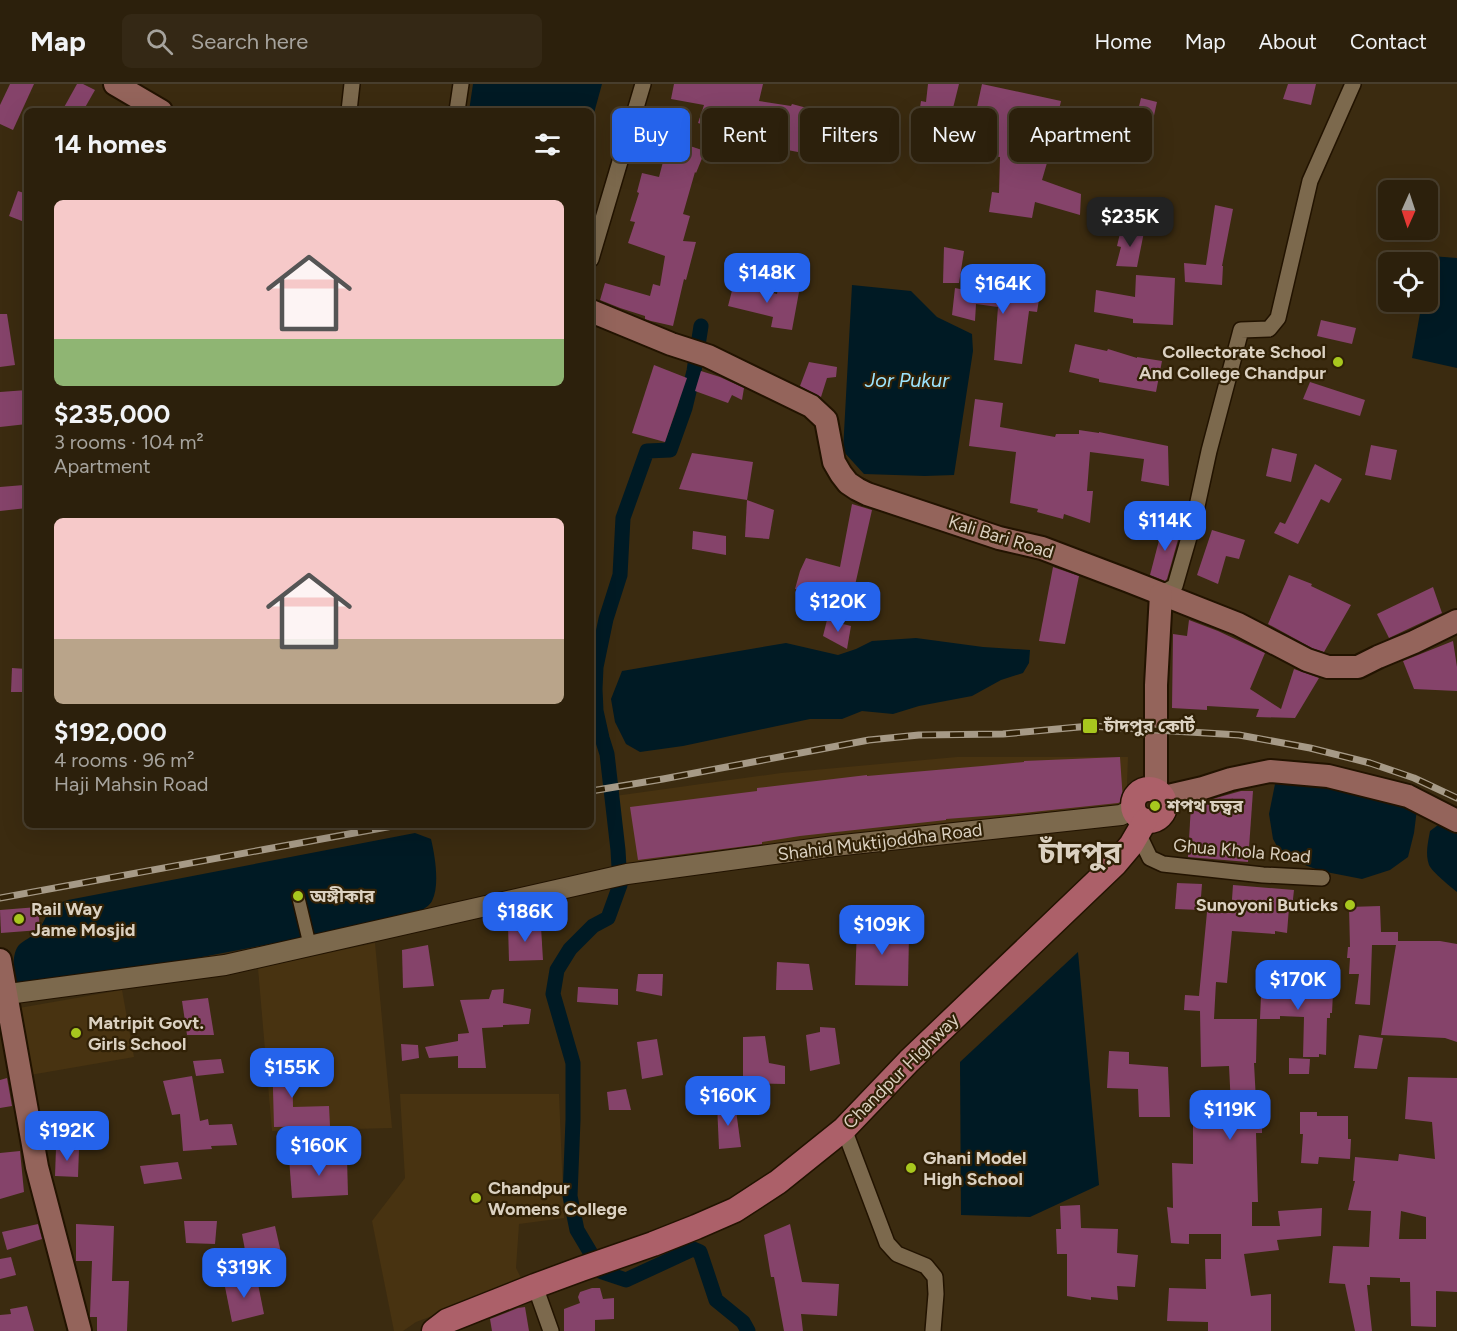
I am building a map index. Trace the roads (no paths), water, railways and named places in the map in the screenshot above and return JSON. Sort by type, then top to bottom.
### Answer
[{"type":"main road","points":[[115,84],[156,108]]},
{"type":"main road","name":"Kali Bari Road","points":[[594,312],[708,356],[811,406],[826,420],[834,462],[841,474],[848,483],[867,494],[999,538],[1042,548],[1238,624],[1307,660],[1328,667],[1358,667],[1457,621]]},
{"type":"main road","points":[[1161,594],[1156,685],[1160,793],[1203,788],[1230,779],[1270,771],[1328,776],[1408,796],[1457,821]]},
{"type":"main road","name":"Chandpur Highway","points":[[434,1331],[447,1321],[535,1286],[653,1244],[735,1210],[778,1182],[844,1129],[909,1061],[1115,864],[1132,825],[1133,799],[1136,794],[1145,788],[1160,793]]},
{"type":"main road","points":[[0,960],[3,995],[37,1167],[80,1331]]},
{"type":"street","points":[[349,108],[352,84]]},
{"type":"street","points":[[457,108],[460,84]]},
{"type":"street","points":[[594,249],[643,84]]},
{"type":"street","points":[[1161,594],[1175,586],[1194,520],[1209,451],[1241,330],[1269,328],[1278,318],[1310,181],[1353,84]]},
{"type":"street","name":"Shahid Muktijoddha Road","points":[[3,995],[225,965],[627,874],[834,846],[1132,825]]},
{"type":"street","name":"Ghua Khola Road","points":[[1132,825],[1150,858],[1163,864],[1263,875],[1322,878]]},
{"type":"street","points":[[298,896],[310,946]]},
{"type":"street","points":[[844,1129],[887,1243],[897,1254],[926,1266],[935,1277],[933,1331]]},
{"type":"street","points":[[535,1286],[551,1331]]},
{"type":"water","points":[[473,84],[602,84],[594,113],[594,108],[469,108]]},
{"type":"water","points":[[1438,257],[1457,258],[1457,368],[1412,358],[1420,312],[1438,312]]},
{"type":"water","name":"Jor Pukur","points":[[852,285],[911,291],[937,317],[972,334],[973,351],[954,475],[864,474],[843,451]]},
{"type":"water","points":[[916,638],[983,647],[1030,650],[1029,663],[1023,673],[1001,680],[972,696],[919,706],[893,714],[862,711],[842,719],[810,719],[683,746],[640,752],[626,744],[615,722],[611,699],[622,671],[786,643],[838,655],[872,641]]},
{"type":"water","points":[[1276,779],[1338,780],[1417,809],[1408,857],[1390,870],[1362,879],[1321,871],[1283,857],[1273,839],[1269,814]]},
{"type":"water","points":[[1446,819],[1457,824],[1457,892],[1434,872],[1428,861],[1427,848],[1430,831]]},
{"type":"water","points":[[415,833],[431,839],[436,870],[436,887],[432,901],[421,911],[286,941],[33,989],[16,986],[14,964],[17,948],[37,931],[51,908],[60,903]]},
{"type":"water","points":[[1078,952],[1099,1185],[1030,1217],[961,1215],[960,1062]]},
{"type":"waterway","points":[[701,326],[685,408],[670,450],[647,451],[623,518],[620,575],[606,619],[596,667],[596,711],[607,754],[620,885],[608,918],[593,926],[570,949],[557,970],[553,994],[573,1063],[570,1196],[577,1230],[602,1272],[626,1280],[693,1249],[700,1252],[716,1300],[743,1322],[748,1331]]},
{"type":"railway","points":[[594,790],[869,740],[919,735],[1003,734],[1090,726],[1239,735],[1310,748],[1370,763],[1414,778],[1457,798]]},
{"type":"railway","points":[[0,898],[382,828]]},
{"type":"place","name":"Collectorate School And College Chandpur","points":[[1338,362]]},
{"type":"place","name":"চাঁদপুর কোর্ট","points":[[1090,726]]},
{"type":"place","name":"শপথ চত্বর","points":[[1155,806]]},
{"type":"place","name":"অঙ্গীকার","points":[[298,896]]},
{"type":"place","name":"Sunoyoni Buticks","points":[[1350,905]]},
{"type":"place","name":"Rail Way Jame Mosjid","points":[[19,919]]},
{"type":"place","name":"Matripit Govt. Girls School","points":[[76,1033]]},
{"type":"place","name":"Ghani Model High School","points":[[911,1168]]},
{"type":"place","name":"Chandpur Womens College","points":[[476,1198]]},
{"type":"district","name":"চাঁদপুর","points":[[1080,853]]}]
